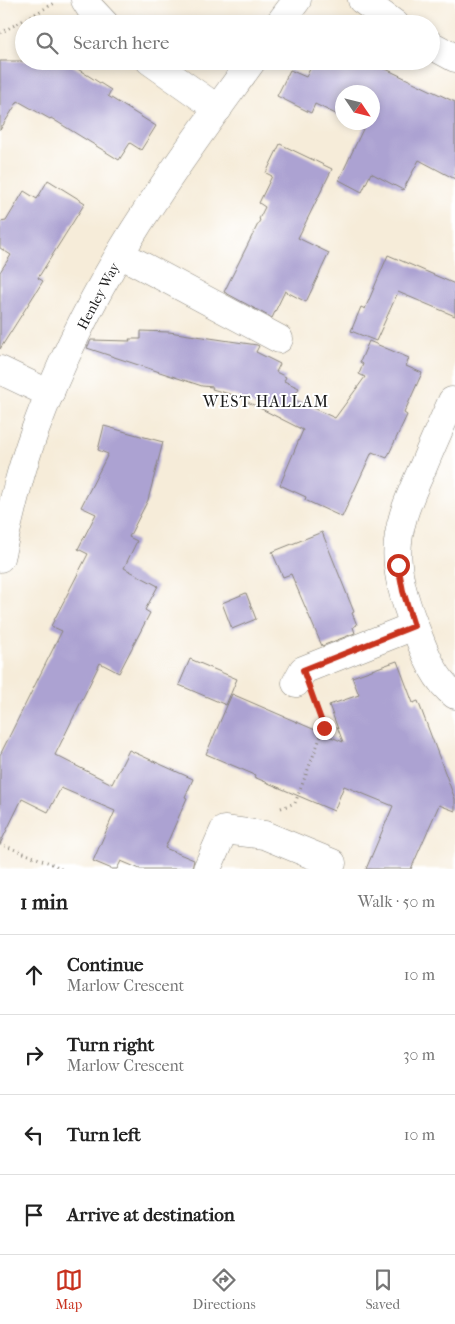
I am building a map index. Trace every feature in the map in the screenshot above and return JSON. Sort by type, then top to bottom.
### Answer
[{"type":"street","points":[[85,0],[97,15]]},
{"type":"street","points":[[285,15],[296,0]]},
{"type":"street","points":[[362,0],[383,15]]},
{"type":"street","points":[[440,50],[455,58]]},
{"type":"street","points":[[163,70],[218,109]]},
{"type":"street","name":"Henley Way","points":[[0,558],[11,508],[34,434],[89,309],[120,254],[159,192],[246,70]]},
{"type":"street","points":[[120,254],[279,338]]},
{"type":"street","points":[[0,370],[50,394]]},
{"type":"street","points":[[454,401],[408,500],[401,521],[398,542],[398,565],[403,591],[424,650],[437,676],[448,690],[455,695]]},
{"type":"street","points":[[300,677],[414,626]]},
{"type":"street","points":[[207,869],[224,830],[264,835],[332,862],[329,869]]},
{"type":"path","points":[[33,15],[60,0]]},
{"type":"path","points":[[0,33],[15,25]]},
{"type":"path","points":[[278,809],[295,803],[324,728],[300,677]]},
{"type":"path","points":[[0,844],[61,869]]},
{"type":"building","points":[[0,61],[15,61],[15,70],[79,70],[111,90],[108,96],[156,126],[141,150],[130,143],[119,160],[51,118],[18,101],[0,130]]},
{"type":"building","points":[[290,70],[306,77],[310,70],[388,70],[455,102],[455,179],[419,160],[403,190],[371,173],[362,192],[339,180],[363,130],[380,130],[380,85],[335,85],[335,114],[315,104],[311,113],[277,96]]},
{"type":"building","points":[[280,144],[332,169],[298,238],[329,253],[306,302],[285,291],[272,318],[224,292],[265,207],[259,203],[272,176],[266,173]]},
{"type":"building","points":[[48,180],[85,203],[38,278],[43,281],[0,349],[0,272],[11,255],[0,248],[0,222],[6,221],[24,191],[37,199]]},
{"type":"building","points":[[388,255],[455,284],[455,316],[398,292],[376,341],[351,331],[361,307],[365,309]]},
{"type":"building","points":[[141,331],[169,332],[257,345],[259,346],[256,352],[280,364],[276,372],[286,377],[284,381],[299,388],[293,399],[335,418],[365,377],[359,374],[363,364],[360,362],[369,341],[409,358],[406,366],[422,373],[404,413],[407,415],[387,458],[372,452],[342,517],[305,500],[306,497],[280,485],[303,430],[236,396],[212,389],[213,387],[202,386],[87,348],[91,340],[130,341],[129,339],[141,339]]},
{"type":"building","points":[[104,426],[163,442],[148,500],[129,537],[137,541],[124,568],[158,586],[145,610],[150,613],[119,673],[100,663],[55,755],[112,784],[129,750],[193,779],[185,797],[187,798],[165,848],[194,860],[192,869],[140,869],[121,861],[117,869],[112,869],[93,861],[115,811],[61,788],[48,812],[22,799],[0,844],[0,755],[62,631],[51,626],[88,554],[78,549],[96,514],[81,507],[108,454],[98,450]]},
{"type":"building","points":[[322,532],[354,612],[352,613],[357,625],[353,627],[355,633],[322,646],[291,574],[283,577],[272,552]]},
{"type":"building","points":[[246,593],[256,619],[232,629],[222,603]]},
{"type":"building","points":[[190,659],[237,679],[226,705],[179,685]]},
{"type":"building","points":[[397,661],[413,703],[418,701],[455,799],[455,811],[439,805],[411,869],[366,869],[393,806],[344,786],[334,811],[206,754],[232,694],[343,742],[329,705],[359,695],[352,677]]},
{"type":"district","name":"WEST HALLAM","points":[[266,401]]},
{"type":"route","points":[[324,728],[303,670],[414,626],[403,591],[398,565]]}]
